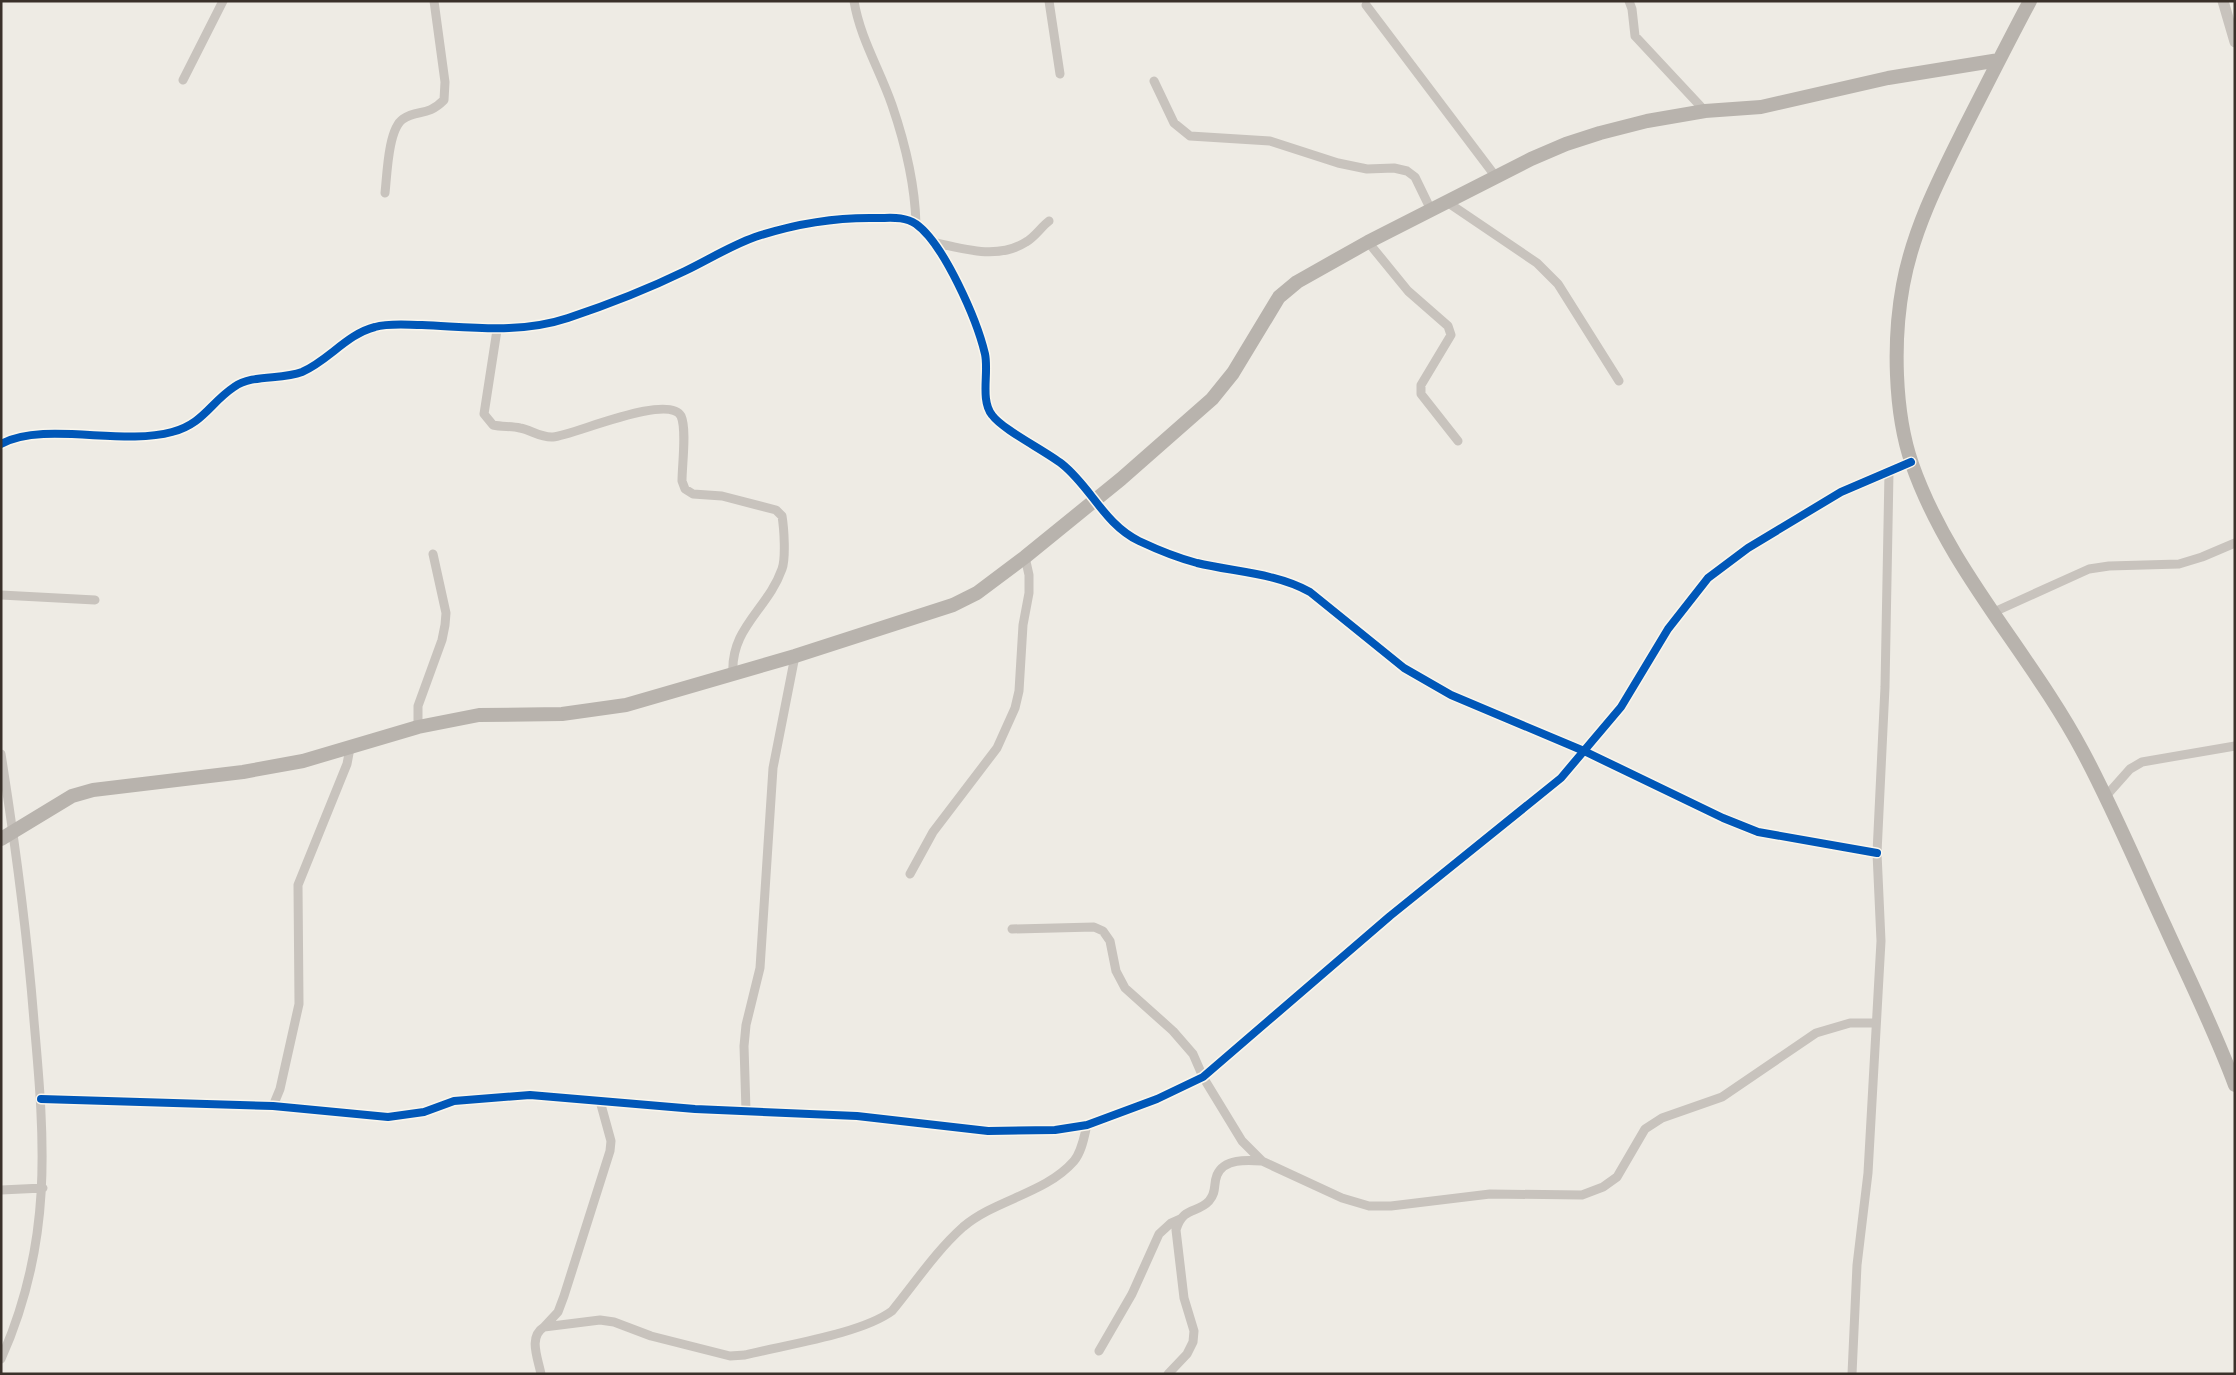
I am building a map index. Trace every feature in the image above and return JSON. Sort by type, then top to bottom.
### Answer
[{"type":"main road","points":[[2030,1],[1998,60],[1924,214],[1902,287],[1897,367],[1900,402],[1911,462],[1928,503],[1950,544],[2082,749],[2106,796],[2235,1085]]},
{"type":"main road","points":[[7,836],[72,796],[93,790],[243,772],[302,761],[418,727],[479,715],[562,714],[602,710],[795,656],[953,605],[977,593],[1025,557],[1212,399],[1233,373],[1279,297],[1298,282],[1368,242],[1566,144],[1647,121],[1705,111],[1761,107],[1888,78],[1998,60]]},
{"type":"street","points":[[183,80],[223,1]]},
{"type":"street","points":[[385,193],[394,131],[402,119],[434,110],[444,100],[445,82],[434,1]]},
{"type":"street","points":[[854,1],[861,28],[892,105],[916,194],[916,224]]},
{"type":"street","points":[[1049,1],[1060,74]]},
{"type":"street","points":[[1629,1],[1632,9],[1635,36],[1705,111]]},
{"type":"street","points":[[2223,1],[2235,42]]},
{"type":"street","points":[[1366,5],[1496,177]]},
{"type":"street","points":[[1154,81],[1174,123],[1190,136],[1270,141],[1338,163],[1367,169],[1394,168],[1407,171],[1415,177],[1431,210]]},
{"type":"street","points":[[1447,202],[1538,263],[1558,284],[1619,381]]},
{"type":"street","points":[[1,444],[30,435],[122,437],[172,432],[199,420],[234,387],[245,382],[290,376],[306,370],[359,334],[373,327],[388,325],[452,326],[497,330],[539,327],[571,317],[683,272],[735,245],[758,236],[845,217],[902,218],[916,224],[932,242],[947,264],[968,307],[986,356],[988,409],[994,418],[1049,454],[1072,473],[1093,501],[1116,526],[1137,540],[1194,562],[1294,583],[1310,592],[1404,668],[1451,695],[1584,751],[1723,818],[1758,832],[1877,853]]},
{"type":"street","points":[[932,242],[993,253],[1010,251],[1028,241],[1049,221]]},
{"type":"street","points":[[1368,242],[1408,291],[1448,326],[1451,334],[1421,385],[1421,394],[1458,441]]},
{"type":"street","points":[[497,330],[484,414],[493,425],[520,428],[551,438],[627,416],[666,408],[674,410],[680,415],[683,426],[682,481],[685,489],[693,494],[722,496],[776,510],[782,516],[783,568],[763,605],[748,622],[738,638],[732,657],[733,674]]},
{"type":"street","points":[[41,1099],[273,1106],[388,1117],[424,1112],[454,1101],[530,1095],[746,1111],[857,1116],[988,1131],[1055,1130],[1087,1125],[1157,1099],[1203,1077],[1390,916],[1561,778],[1621,706],[1668,629],[1708,578],[1748,548],[1841,492],[1911,462]]},
{"type":"street","points":[[1852,1374],[1858,1265],[1868,1173],[1881,941],[1877,853],[1885,688],[1889,472]]},
{"type":"street","points":[[1994,612],[2089,569],[2179,564],[2202,557],[2235,543]]},
{"type":"street","points":[[418,727],[418,706],[442,640],[445,625],[446,613],[433,554]]},
{"type":"street","points":[[910,874],[942,819],[969,787],[997,748],[1015,708],[1020,690],[1023,626],[1030,593],[1025,557]]},
{"type":"street","points":[[1,595],[95,600]]},
{"type":"street","points":[[746,1111],[744,1046],[746,1025],[760,968],[773,768],[795,656]]},
{"type":"street","points":[[2106,796],[2130,769],[2142,762],[2235,746]]},
{"type":"street","points":[[273,1106],[280,1089],[299,1004],[298,885],[347,764],[350,748]]},
{"type":"street","points":[[1,754],[7,836],[30,965],[41,1099],[43,1188],[33,1265],[18,1322],[1,1359]]},
{"type":"street","points":[[1012,928],[1094,927],[1104,931],[1110,940],[1116,971],[1125,988],[1174,1031],[1193,1054],[1203,1077],[1242,1141],[1262,1161],[1342,1198],[1369,1206],[1391,1206],[1490,1194],[1582,1195],[1603,1187],[1617,1177],[1645,1129],[1662,1118],[1722,1097],[1816,1033],[1850,1023],[1875,1023]]},
{"type":"street","points":[[540,1374],[534,1338],[538,1331],[558,1312],[610,1152],[611,1141],[600,1101]]},
{"type":"street","points":[[544,1327],[600,1320],[614,1322],[651,1336],[730,1356],[745,1355],[864,1326],[892,1312],[944,1246],[963,1227],[976,1217],[1048,1181],[1074,1160],[1080,1150],[1087,1125]]},
{"type":"street","points":[[1098,1351],[1132,1294],[1159,1234],[1189,1210],[1208,1202],[1215,1192],[1217,1175],[1226,1165],[1240,1160],[1262,1161]]},
{"type":"street","points":[[1,1190],[43,1188]]},
{"type":"street","points":[[1168,1374],[1187,1354],[1193,1342],[1194,1331],[1184,1298],[1176,1230],[1180,1219]]},
{"type":"cycle path","points":[[1,444],[19,437],[39,434],[130,437],[152,436],[172,432],[191,424],[226,393],[241,383],[249,380],[302,372],[355,335],[375,327],[398,324],[514,328],[550,323],[583,313],[642,290],[737,245],[770,232],[832,220],[863,218],[902,219],[911,221],[927,234],[948,265],[967,303],[985,354],[986,402],[992,415],[1005,427],[1062,464],[1081,483],[1116,525],[1127,534],[1139,541],[1190,561],[1269,577],[1310,592],[1404,668],[1451,695],[1584,751],[1723,818],[1758,832],[1877,853]]},
{"type":"cycle path","points":[[41,1099],[273,1106],[388,1117],[424,1112],[454,1101],[530,1095],[695,1109],[857,1116],[988,1131],[1055,1130],[1087,1125],[1157,1099],[1203,1077],[1390,916],[1561,778],[1621,707],[1668,629],[1708,578],[1748,548],[1841,492],[1911,462]]}]
